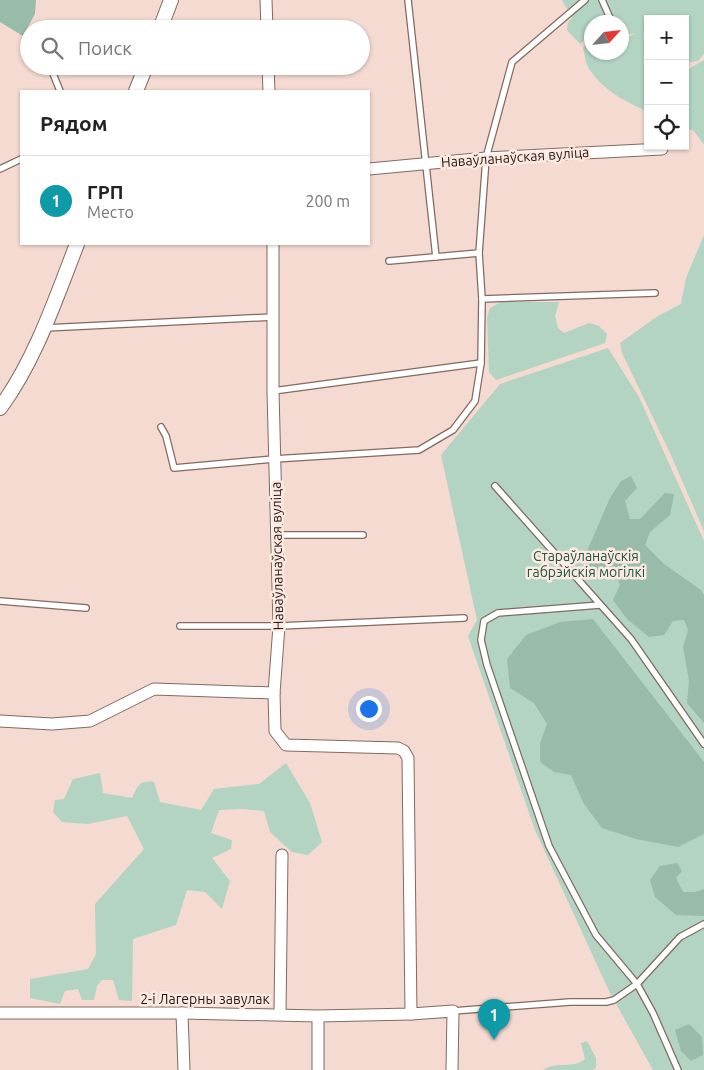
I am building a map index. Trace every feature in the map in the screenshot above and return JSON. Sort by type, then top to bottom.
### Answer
[{"type":"street","points":[[164,20],[172,0]]},
{"type":"street","points":[[266,0],[267,20]]},
{"type":"street","points":[[136,90],[142,75]]},
{"type":"street","points":[[268,75],[269,90]]},
{"type":"street","name":"Наваўланаўская вуліца","points":[[370,169],[486,158],[644,150]]},
{"type":"street","points":[[0,408],[12,393],[44,328],[77,245]]},
{"type":"street","name":"Наваўланаўская вуліца","points":[[273,245],[274,458],[279,626],[274,693],[276,731],[286,745],[398,748],[404,751],[408,758],[411,1014]]},
{"type":"street","points":[[0,721],[52,724],[90,722],[154,689],[274,693]]},
{"type":"street","points":[[280,1014],[282,855]]},
{"type":"street","points":[[452,1070],[453,1011]]},
{"type":"street","name":"2-і Лагерны завулак","points":[[0,1013],[182,1013],[318,1016],[453,1011]]},
{"type":"street","points":[[182,1013],[184,1070]]},
{"type":"street","points":[[318,1016],[318,1070]]},
{"type":"lane","points":[[408,0],[436,257]]},
{"type":"lane","points":[[161,427],[166,436],[174,468],[274,458],[419,450],[453,430],[474,401],[481,363],[482,299],[479,253],[486,158],[512,62],[585,0]]},
{"type":"lane","points":[[602,0],[609,15]]},
{"type":"lane","points":[[54,75],[60,90]]},
{"type":"lane","points":[[0,168],[20,159]]},
{"type":"lane","points":[[389,261],[479,253]]},
{"type":"lane","points":[[482,299],[655,293]]},
{"type":"lane","points":[[44,328],[273,318]]},
{"type":"lane","points":[[273,391],[481,363]]},
{"type":"lane","points":[[495,486],[631,639],[704,744]]},
{"type":"lane","points":[[277,536],[363,535]]},
{"type":"lane","points":[[0,601],[86,608]]},
{"type":"lane","points":[[600,605],[498,613],[484,621],[481,640],[487,665],[549,846],[596,935],[637,984],[653,1013],[678,1070]]},
{"type":"lane","points":[[180,626],[279,626],[464,618]]},
{"type":"lane","points":[[453,1011],[614,1000],[637,984],[680,937],[704,924]]},
{"type":"green space","points":[[0,0],[36,0],[35,14],[32,20],[20,20],[20,34],[0,22]]},
{"type":"green space","points":[[562,0],[704,0],[704,54],[698,61],[689,62],[689,15],[644,15],[644,32],[642,32],[644,33],[644,110],[623,99],[600,82],[593,75],[586,60],[629,60],[629,37],[635,33],[629,34],[629,15],[584,15],[584,40],[580,44],[567,30],[568,22],[572,18]]},
{"type":"green space","points":[[704,60],[704,145],[694,131],[689,129],[689,69]]},
{"type":"green space","points":[[704,235],[704,531],[670,453],[622,353],[620,343],[658,316],[681,304],[686,278]]},
{"type":"green space","points":[[501,302],[559,302],[555,316],[558,328],[564,333],[589,323],[599,326],[607,334],[605,343],[496,380],[489,372],[487,318],[490,308]]},
{"type":"green space","name":"Стараўланаўскія габрэйскія могілкі","points":[[608,348],[639,397],[704,541],[704,1070],[653,1070],[610,993],[535,830],[468,636],[477,620],[441,455],[500,384]]},
{"type":"green space","points":[[631,476],[637,488],[625,501],[630,519],[640,519],[665,493],[674,494],[670,515],[650,532],[645,545],[664,564],[701,590],[704,595],[704,723],[687,703],[689,681],[683,647],[688,630],[684,620],[673,621],[664,635],[649,637],[627,619],[613,600],[620,585],[613,569],[588,570],[584,558],[610,498],[621,481]]},
{"type":"green space","points":[[593,619],[704,762],[704,834],[678,847],[636,839],[602,828],[584,804],[571,775],[554,772],[540,762],[540,743],[547,724],[534,703],[510,688],[507,659],[526,635],[560,622]]},
{"type":"green space","points":[[286,763],[310,803],[322,842],[308,855],[292,852],[270,832],[264,811],[244,809],[219,810],[211,833],[232,840],[231,849],[212,858],[230,881],[222,909],[205,892],[187,890],[176,925],[133,939],[132,1001],[119,1000],[113,980],[102,980],[97,986],[94,1000],[82,1000],[78,989],[65,991],[60,1004],[30,998],[30,979],[88,969],[96,954],[95,904],[144,849],[127,816],[88,824],[62,822],[53,812],[55,800],[64,799],[73,779],[100,773],[103,793],[132,798],[142,783],[154,782],[160,802],[201,810],[214,789],[259,784]]},
{"type":"green space","points":[[677,863],[682,871],[676,878],[683,892],[695,892],[704,889],[704,916],[676,915],[655,897],[650,880],[660,866]]},
{"type":"green space","points":[[689,1024],[702,1037],[703,1055],[691,1061],[681,1051],[675,1030]]},
{"type":"green space","points":[[587,1041],[596,1058],[596,1068],[592,1070],[543,1070],[548,1067],[581,1062],[585,1059],[581,1043]]},
{"type":"place","name":"ГРП","points":[[494,1040]]}]
